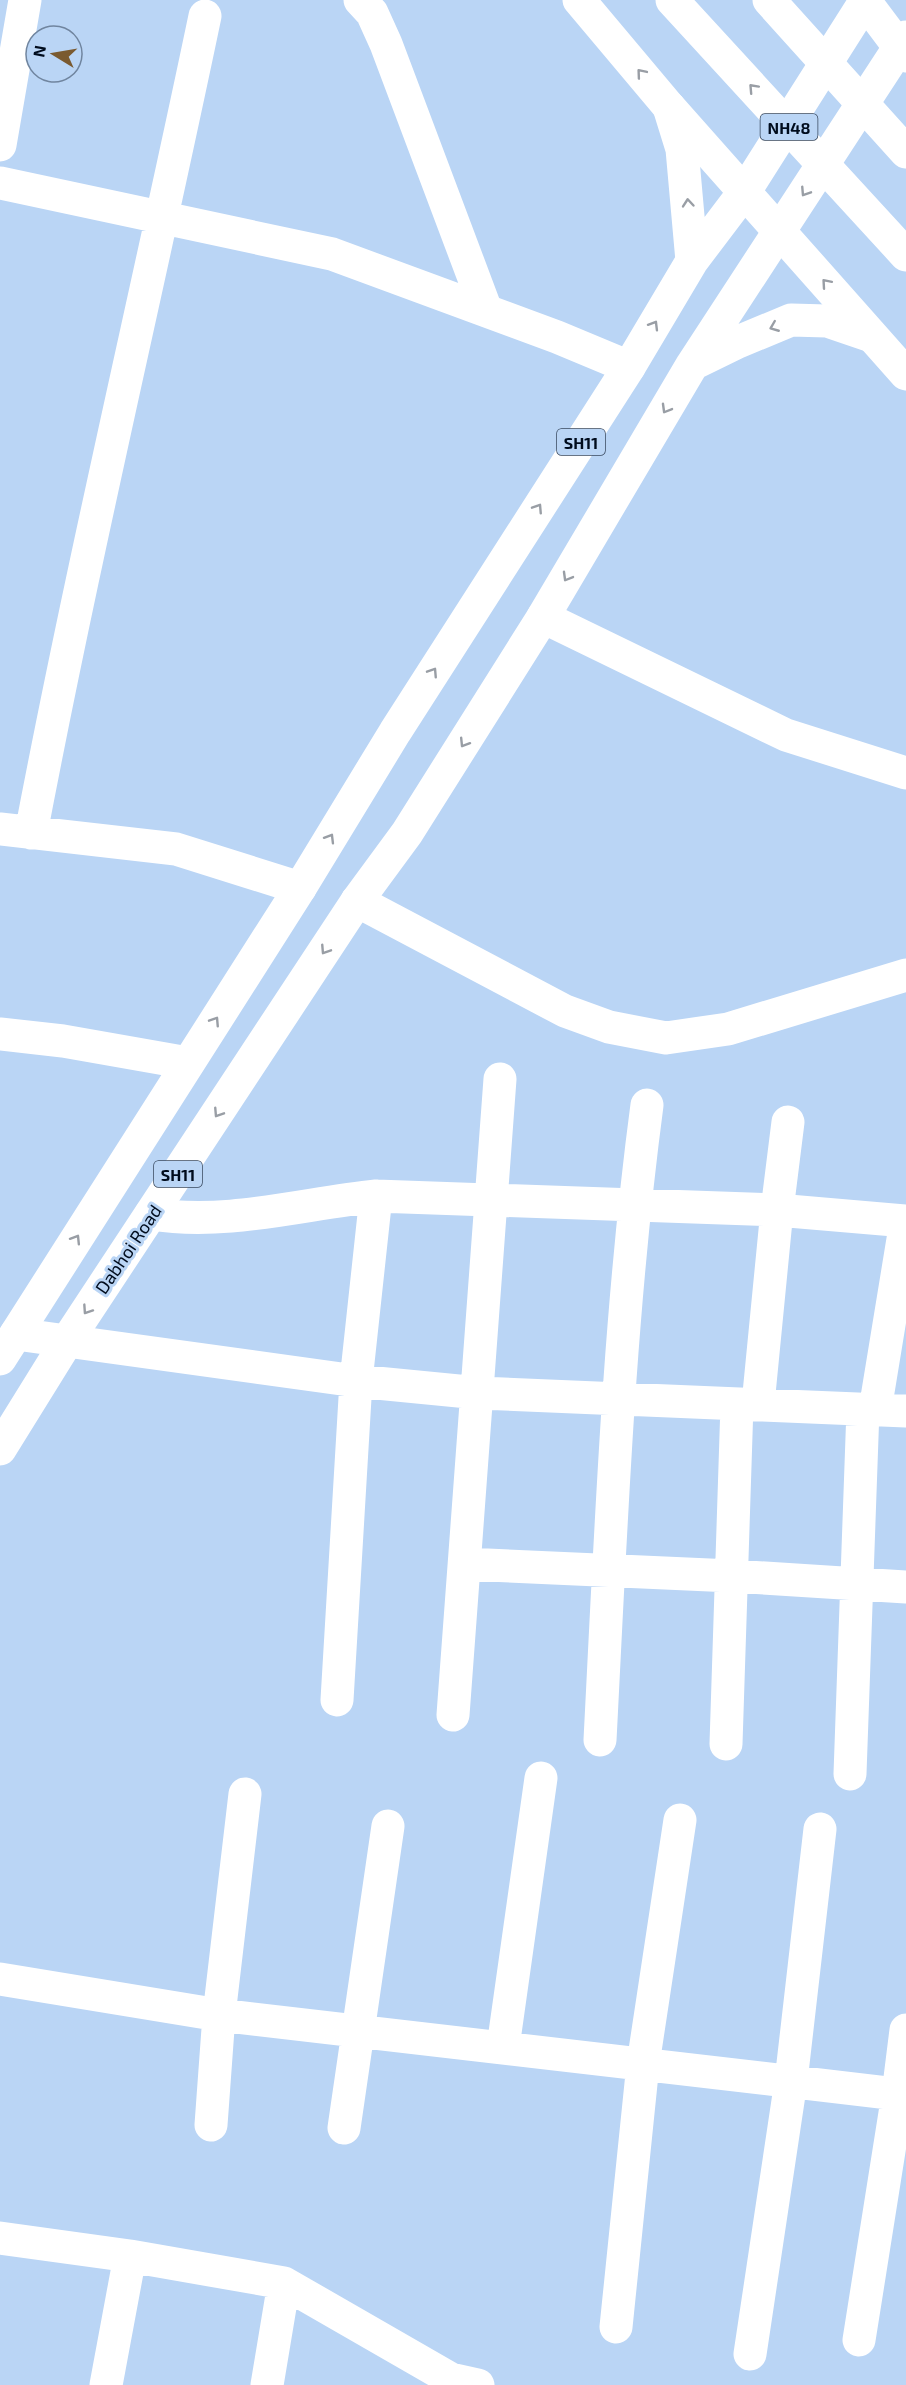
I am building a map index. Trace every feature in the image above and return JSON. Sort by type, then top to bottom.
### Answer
[{"type":"main road","points":[[0,144],[25,0]]},
{"type":"main road","points":[[360,0],[372,13],[386,44],[486,310]]},
{"type":"main road","points":[[579,0],[669,107],[906,374]]},
{"type":"main road","name":"NH48","points":[[672,0],[906,255]]},
{"type":"main road","points":[[769,0],[906,152]]},
{"type":"main road","points":[[865,1],[904,48]]},
{"type":"main road","name":"SH11","points":[[8,1346],[300,888],[395,732],[629,367],[692,261],[745,191],[865,1]]},
{"type":"main road","points":[[205,16],[163,218],[62,673],[16,831],[176,849],[300,888]]},
{"type":"main road","name":"SH11","points":[[357,901],[407,833],[543,617],[692,365],[780,230],[904,48]]},
{"type":"main road","points":[[669,107],[682,149],[692,261]]},
{"type":"main road","points":[[0,183],[332,254],[486,310],[629,367]]},
{"type":"main road","points":[[692,365],[738,342],[791,320],[826,321],[871,336]]},
{"type":"main road","points":[[543,617],[786,735],[906,773]]},
{"type":"main road","points":[[357,901],[565,1011],[609,1028],[666,1038],[728,1029],[906,975]]},
{"type":"main road","name":"Dabhoi Road","points":[[0,1449],[67,1341],[357,901]]},
{"type":"main road","points":[[0,1034],[63,1041],[188,1063]]},
{"type":"main road","points":[[453,1715],[479,1393],[500,1079]]},
{"type":"main road","points":[[600,1740],[618,1399],[633,1206],[647,1105]]},
{"type":"main road","points":[[726,1744],[732,1576],[748,1404],[788,1122]]},
{"type":"main road","points":[[337,1700],[356,1381],[376,1196]]},
{"type":"main road","points":[[151,1215],[181,1219],[218,1219],[326,1201],[376,1196],[777,1210],[906,1221],[856,1585],[850,1774]]},
{"type":"main road","points":[[8,1346],[67,1341],[356,1381],[479,1393],[881,1410]]},
{"type":"main road","points":[[465,1564],[732,1576],[906,1587]]},
{"type":"main road","points":[[503,2047],[541,1778]]},
{"type":"main road","points":[[210,2125],[219,2015],[245,1794]]},
{"type":"main road","points":[[616,2327],[643,2064],[680,1820]]},
{"type":"main road","points":[[344,2128],[388,1826]]},
{"type":"main road","points":[[750,2354],[791,2081],[820,1829]]},
{"type":"main road","points":[[0,1979],[219,2015],[902,2095]]},
{"type":"main road","points":[[859,2340],[902,2095],[906,2030]]},
{"type":"main road","points":[[0,2238],[130,2256],[284,2283],[460,2383]]},
{"type":"main road","points":[[106,2385],[130,2256]]},
{"type":"main road","points":[[267,2385],[284,2283]]}]
